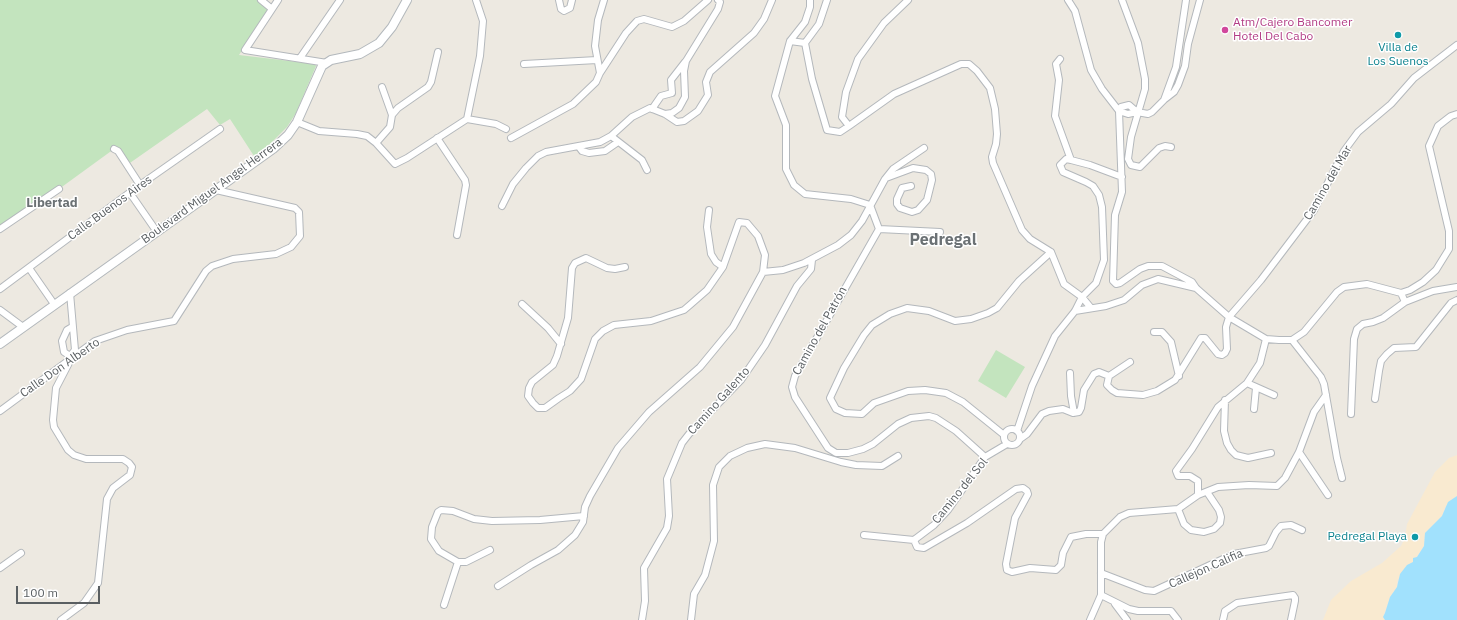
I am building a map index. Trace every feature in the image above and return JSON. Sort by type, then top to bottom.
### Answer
[{"type":"street","points":[[261,0],[272,8]]},
{"type":"street","points":[[278,0],[245,50],[327,62],[360,54],[379,43],[392,27],[407,0]]},
{"type":"street","points":[[300,58],[340,0]]},
{"type":"street","points":[[297,122],[319,131],[367,136],[376,143],[395,164],[467,118],[480,56],[483,21],[476,0]]},
{"type":"street","points":[[559,0],[561,9],[564,10],[570,8],[572,0]]},
{"type":"street","points":[[600,73],[595,46],[598,20],[604,0]]},
{"type":"street","points":[[511,138],[573,104],[592,87],[626,32],[637,21],[644,19],[672,27],[684,21],[708,0]]},
{"type":"street","points":[[652,109],[661,96],[672,93],[670,80],[686,61],[718,9],[720,2],[718,0]]},
{"type":"street","points":[[502,206],[514,184],[538,156],[550,151],[595,144],[611,136],[632,117],[650,108],[677,122],[684,121],[698,111],[708,95],[706,82],[710,72],[754,32],[764,19],[772,0]]},
{"type":"street","points":[[810,0],[810,7],[805,22],[790,41],[775,96],[786,125],[786,169],[794,185],[805,194],[851,199],[870,205]]},
{"type":"street","points":[[827,0],[819,24],[805,43],[812,79],[827,130],[840,132],[894,94],[960,64],[969,64],[977,71],[990,88],[995,109],[997,134],[992,157],[993,163],[1022,230],[1030,239],[1051,252],[1064,284],[1082,297],[1091,308]]},
{"type":"street","points":[[849,126],[842,117],[846,92],[858,59],[884,23],[908,0]]},
{"type":"street","points":[[1068,0],[1075,11],[1091,70],[1102,89],[1119,111],[1128,114],[1137,112],[1148,114],[1174,92],[1185,66],[1188,44],[1200,0]]},
{"type":"street","points":[[1122,0],[1138,43],[1145,79],[1145,90],[1137,112],[1128,159],[1131,165],[1140,167],[1159,148],[1165,146],[1171,147]]},
{"type":"street","points":[[1164,100],[1176,67],[1186,0]]},
{"type":"street","points":[[790,41],[805,43]]},
{"type":"street","name":"Camino del Mar","points":[[1229,317],[1261,280],[1314,210],[1344,151],[1358,132],[1391,104],[1414,78],[1457,45]]},
{"type":"street","points":[[392,115],[398,108],[430,84],[438,52]]},
{"type":"street","points":[[1060,58],[1056,64],[1059,80],[1055,116],[1071,160]]},
{"type":"street","points":[[524,64],[597,60]]},
{"type":"street","points":[[664,114],[672,113],[685,97],[684,71],[686,61]]},
{"type":"street","name":"Boulevard Miguel Angel Herrera","points":[[0,344],[273,149],[288,135],[297,122],[318,72],[327,62]]},
{"type":"street","points":[[376,143],[390,127],[392,115],[382,87]]},
{"type":"street","points":[[1119,111],[1122,192],[1114,220],[1115,247],[1113,281],[1116,284],[1120,283],[1140,269],[1148,266],[1162,266],[1178,273],[1192,282],[1196,288],[1229,317],[1266,339],[1292,340],[1304,332],[1337,292],[1344,287],[1368,284],[1401,293],[1410,290],[1423,282],[1436,270],[1449,249],[1449,231],[1429,146],[1438,126],[1451,116],[1457,114]]},
{"type":"street","points":[[467,118],[496,124],[506,129]]},
{"type":"street","name":"Calle Buenos Aires","points":[[0,289],[140,185],[220,129]]},
{"type":"street","points":[[611,136],[642,160],[648,170]]},
{"type":"street","points":[[437,138],[465,180],[466,185],[457,235]]},
{"type":"street","points":[[578,147],[582,151],[589,153],[605,151],[618,142]]},
{"type":"street","points":[[763,272],[783,270],[812,260],[838,245],[851,235],[862,221],[885,179],[900,164],[924,148]]},
{"type":"street","points":[[114,149],[118,151],[140,185]]},
{"type":"street","points":[[1020,439],[1017,431],[1032,386],[1055,336],[1075,311],[1082,297],[1096,283],[1104,260],[1102,207],[1099,195],[1093,186],[1061,170],[1060,165],[1062,161],[1066,159],[1090,164],[1122,177]]},
{"type":"street","points":[[885,179],[913,168],[926,170],[931,174],[932,180],[927,200],[918,210],[912,212],[906,211],[897,204],[902,188],[912,186]]},
{"type":"street","points":[[1,227],[59,190]]},
{"type":"street","name":"Calle Don Alberto","points":[[0,411],[95,341],[113,333],[174,321],[206,271],[218,264],[233,259],[276,254],[291,247],[300,236],[299,212],[295,208],[216,190]]},
{"type":"street","points":[[130,193],[157,232]]},
{"type":"street","points":[[870,205],[879,229],[940,232]]},
{"type":"street","points":[[709,210],[707,227],[711,254],[716,262],[723,267]]},
{"type":"street","points":[[498,586],[568,542],[581,527],[590,496],[618,448],[649,412],[700,367],[733,327],[763,272],[766,256],[758,236],[747,223],[742,221],[736,225],[723,267],[707,290],[684,310],[651,321],[614,325],[603,331],[595,338],[581,379],[570,391],[545,408],[538,408],[532,404],[528,396],[529,388],[532,382],[553,365],[562,344],[568,318],[572,268],[575,263],[586,258],[607,268],[615,269],[625,267]]},
{"type":"street","name":"Camino del Patrón","points":[[836,453],[828,448],[812,425],[795,397],[792,383],[879,229]]},
{"type":"street","points":[[1051,252],[1019,281],[997,308],[988,313],[971,319],[955,321],[929,311],[907,308],[890,314],[872,325],[864,335],[844,368],[830,398],[836,409],[845,413],[862,414],[874,404],[908,391],[925,390],[946,393],[963,402],[1004,435],[1005,442],[1007,444],[1015,445],[1027,434],[1042,414],[1049,411],[1063,409],[1074,413],[1079,412],[1084,390],[1094,374],[1099,372],[1109,376]]},
{"type":"street","name":"Camino Galento","points":[[642,620],[646,601],[644,568],[667,528],[669,516],[667,479],[682,444],[688,434],[731,391],[745,374],[765,345],[797,286],[811,270],[812,260]]},
{"type":"street","points":[[29,268],[54,304]]},
{"type":"street","points":[[1075,311],[1106,306],[1124,300],[1142,285],[1158,279],[1196,288]]},
{"type":"street","points":[[1351,414],[1354,339],[1357,329],[1363,324],[1383,318],[1405,302],[1433,291],[1457,287]]},
{"type":"street","points":[[61,620],[84,603],[98,583],[107,499],[113,488],[130,475],[132,467],[129,463],[123,460],[80,457],[71,453],[60,440],[52,420],[54,400],[58,383],[75,350],[70,293]]},
{"type":"street","points":[[1401,293],[1405,302]]},
{"type":"street","points":[[1375,399],[1381,361],[1394,348],[1416,347],[1442,313],[1451,303],[1457,300]]},
{"type":"street","points":[[522,304],[548,328],[562,344]]},
{"type":"street","points":[[0,310],[23,327]]},
{"type":"street","points":[[1130,362],[1109,376],[1107,383],[1112,390],[1128,394],[1150,394],[1168,385],[1179,376],[1201,338],[1205,338],[1218,354],[1222,355],[1225,353],[1227,349],[1226,327],[1229,317]]},
{"type":"street","points":[[70,359],[64,352],[62,340],[67,330],[72,327]]},
{"type":"street","points":[[1154,332],[1162,332],[1171,342],[1179,376]]},
{"type":"street","points":[[1198,495],[1198,481],[1190,476],[1178,476],[1176,471],[1192,449],[1218,407],[1247,383],[1260,363],[1266,339]]},
{"type":"street","points":[[1292,340],[1321,377],[1326,395],[1342,478]]},
{"type":"street","points":[[1070,373],[1071,396],[1074,413]]},
{"type":"street","points":[[1247,383],[1274,395]]},
{"type":"street","points":[[1254,409],[1256,388]]},
{"type":"street","points":[[1090,620],[1102,594],[1100,555],[1103,534],[1120,517],[1125,514],[1178,509],[1198,495],[1218,487],[1277,486],[1285,478],[1299,452],[1314,412],[1326,395]]},
{"type":"street","points":[[1225,400],[1224,430],[1227,443],[1236,455],[1248,458],[1271,453]]},
{"type":"street","points":[[826,457],[836,453],[848,453],[863,449],[873,444],[898,424],[911,418],[929,416],[940,420],[956,431],[985,458]]},
{"type":"street","points":[[1004,435],[1009,430],[1017,431]]},
{"type":"street","points":[[691,620],[694,594],[705,575],[714,541],[713,484],[716,473],[724,462],[738,451],[765,444],[795,448],[840,462],[876,466],[888,463],[898,456]]},
{"type":"street","name":"Camino del Sol","points":[[914,540],[934,525],[948,510],[985,458],[1007,444]]},
{"type":"street","points":[[1299,452],[1328,496]]},
{"type":"street","points":[[864,535],[914,540],[917,547],[924,548],[967,523],[1016,489],[1024,488],[1028,494],[1015,518],[1006,564],[1007,570],[1012,572],[1030,568],[1056,570],[1061,565],[1063,553],[1071,537],[1086,534],[1103,534]]},
{"type":"street","points":[[1178,509],[1184,524],[1191,530],[1204,532],[1214,529],[1220,523],[1221,517],[1217,506],[1207,492]]},
{"type":"street","points":[[490,550],[469,561],[458,562],[439,551],[431,539],[432,527],[441,510],[453,511],[481,521],[540,520],[584,516]]},
{"type":"street","name":"Callejon Califia","points":[[1101,573],[1145,590],[1154,591],[1234,554],[1266,548],[1269,546],[1276,532],[1281,526],[1291,525],[1302,530]]},
{"type":"street","points":[[0,568],[22,553]]},
{"type":"street","points":[[444,605],[458,562]]},
{"type":"street","points":[[1102,594],[1114,602],[1138,611],[1171,611],[1178,620]]},
{"type":"street","points":[[1222,620],[1225,611],[1237,603],[1292,596],[1295,598],[1295,601],[1291,620]]},
{"type":"street","points":[[1114,602],[1127,620]]},
{"type":"green space","points":[[0,0],[258,0],[268,9],[239,55],[315,64],[316,66],[296,113],[287,127],[268,146],[254,156],[230,119],[220,125],[207,109],[127,165],[114,149],[2,228],[0,225]]},
{"type":"green space","points":[[996,350],[1025,367],[1006,398],[978,381]]},
{"type":"sand","name":"Pedregal Playa","points":[[1457,455],[1457,496],[1445,507],[1442,516],[1425,533],[1424,546],[1413,562],[1407,565],[1397,581],[1397,587],[1390,597],[1383,617],[1385,620],[1323,620],[1331,600],[1351,581],[1382,563],[1401,546],[1405,538],[1407,524],[1435,472],[1449,458]]},
{"type":"water","points":[[1457,496],[1457,620],[1385,620],[1383,617],[1390,597],[1397,587],[1400,574],[1407,565],[1413,562],[1413,558],[1417,557],[1424,546],[1425,533],[1442,516],[1448,502]]},
{"type":"place","name":"Atm/Cajero Bancomer Hotel Del Cabo","points":[[1225,30]]},
{"type":"place","name":"Villa de Los Suenos","points":[[1398,35]]},
{"type":"place","name":"Pedregal Playa","points":[[1415,537]]},
{"type":"district","name":"Libertad","points":[[52,203]]},
{"type":"district","name":"Pedregal","points":[[943,240]]}]
